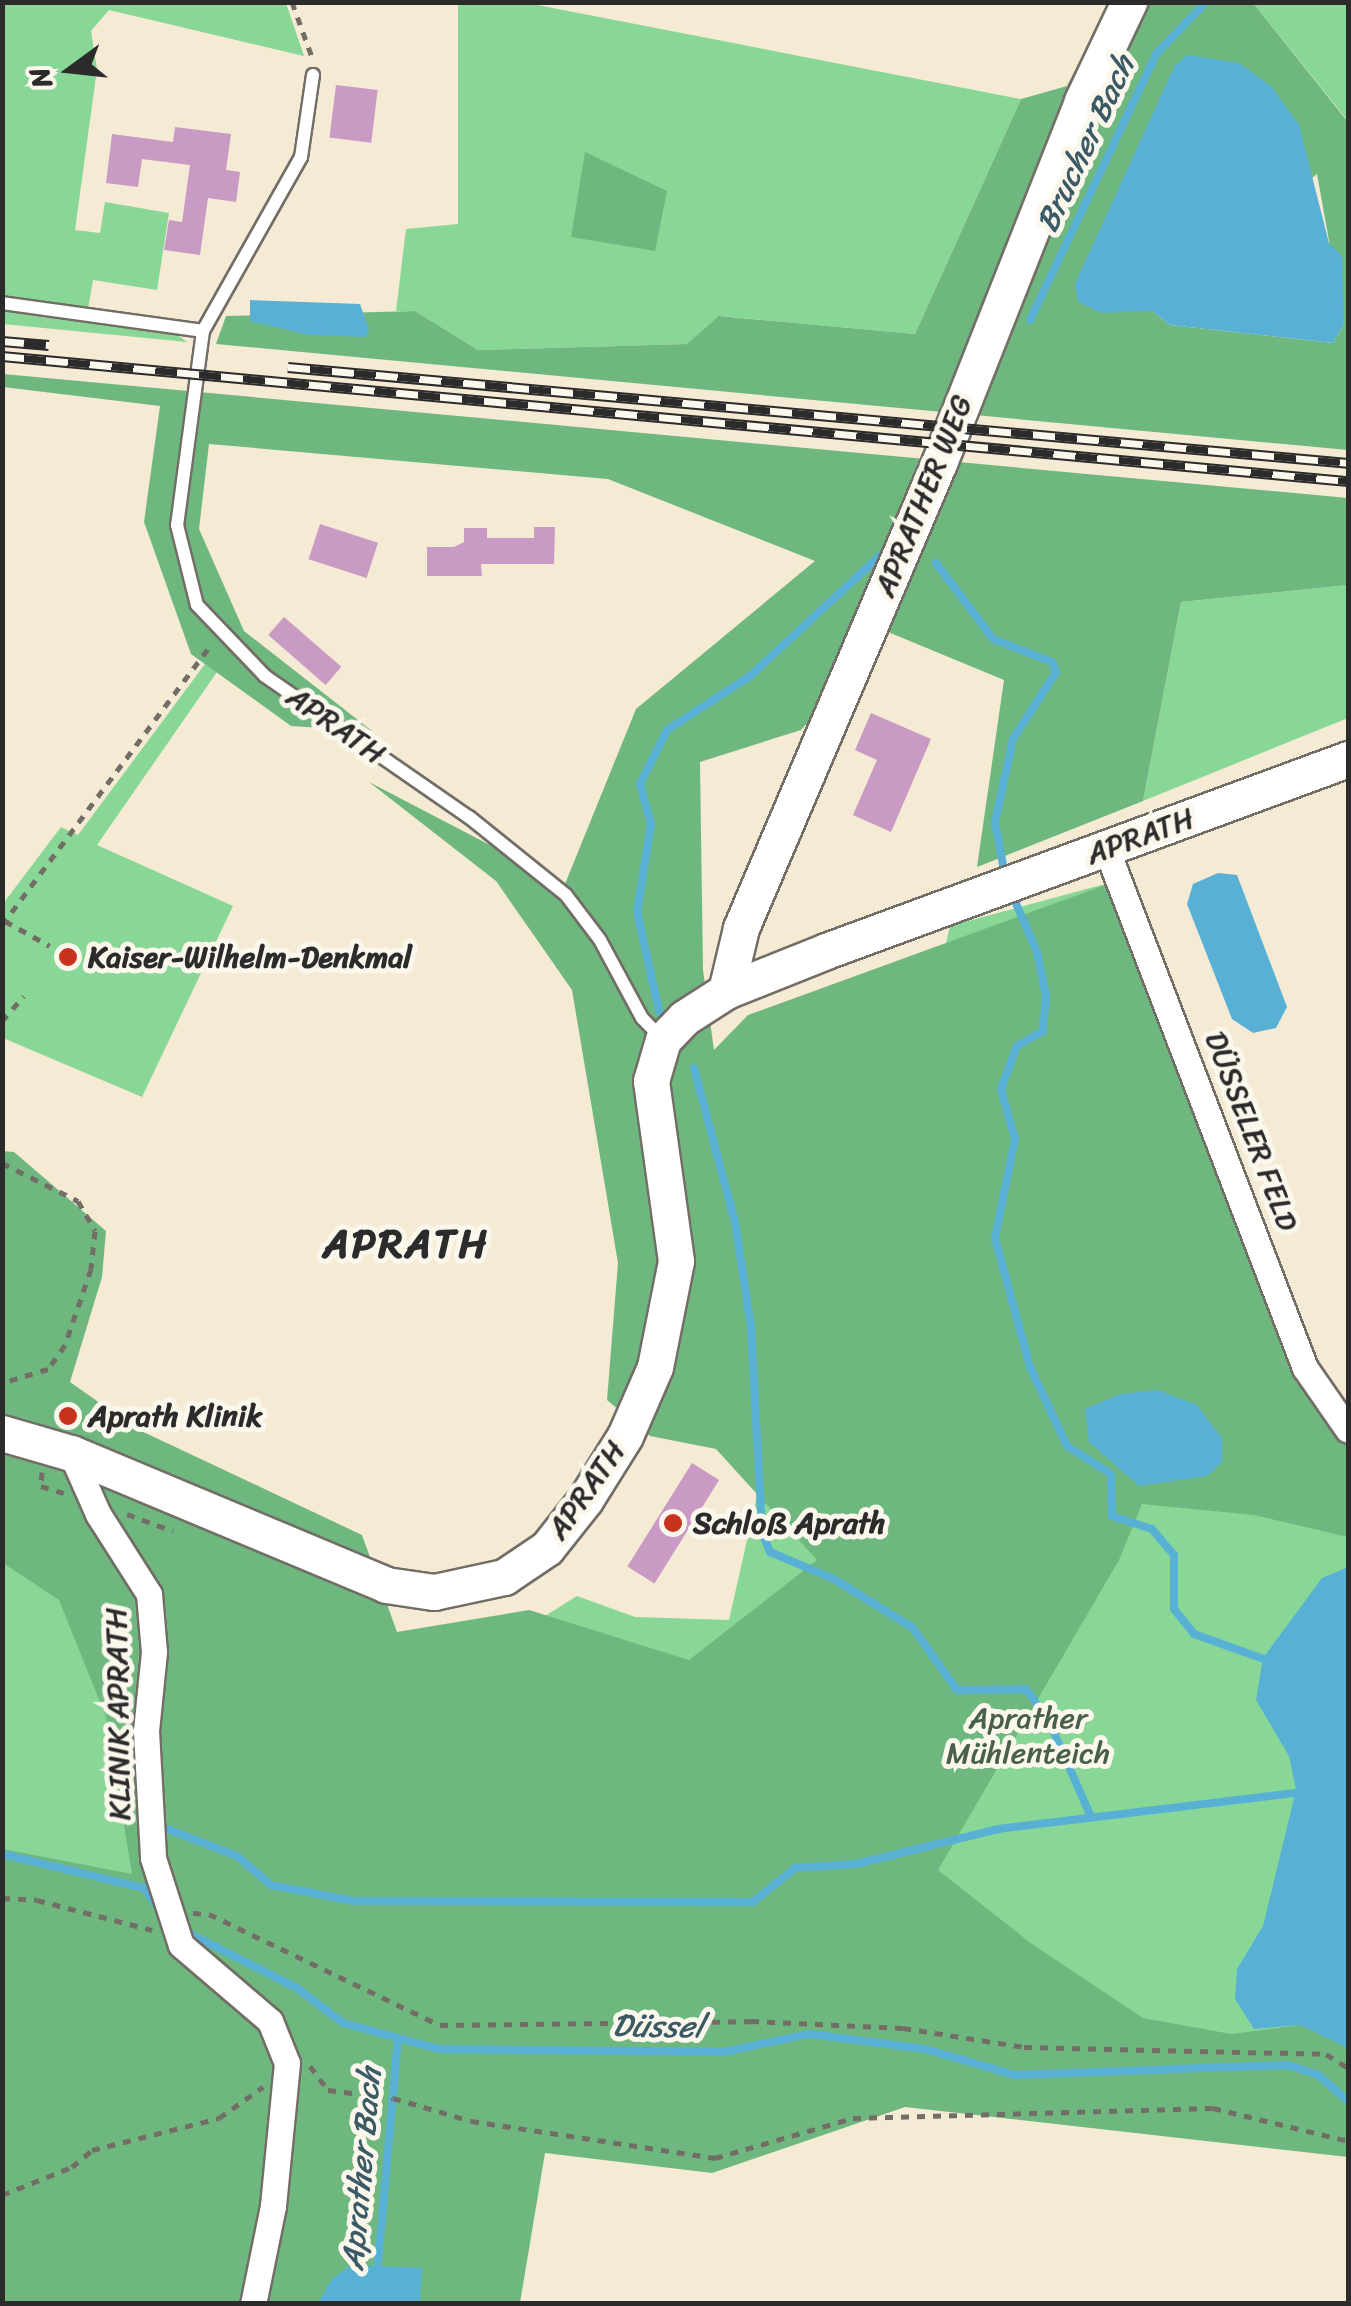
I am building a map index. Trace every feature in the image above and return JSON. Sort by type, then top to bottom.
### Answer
[{"type":"main road","name":"APRATHER WEG","points":[[726,992],[740,928],[1129,2]]},
{"type":"main road","name":"APRATH","points":[[2,1434],[71,1453],[386,1585],[468,1588],[504,1577],[547,1548],[625,1436],[670,1310],[673,1213],[652,1110],[654,1060],[663,1040],[684,1018],[726,992],[1348,758]]},
{"type":"street","name":"DÜSSELER FELD","points":[[1106,848],[1306,1368],[1348,1430]]},
{"type":"street","name":"KLINIK APRATH","points":[[71,1453],[92,1502],[149,1594],[154,1652],[146,1731],[153,1858],[181,1945]]},
{"type":"street","points":[[181,1945],[270,2021],[298,2071],[252,2304]]},
{"type":"lane","points":[[2,303],[203,332],[301,157],[313,75]]},
{"type":"lane","name":"APRATH","points":[[203,332],[177,526],[197,605],[219,634],[264,676],[538,868],[600,940],[642,1018],[663,1040]]},
{"type":"path","points":[[292,2],[313,75]]},
{"type":"path","points":[[50,946],[4,923],[219,634]]},
{"type":"path","points":[[2,1021],[24,996]]},
{"type":"path","points":[[2,1164],[78,1201],[95,1231],[91,1269],[65,1345],[48,1369],[2,1383]]},
{"type":"path","points":[[92,1502],[177,1532]]},
{"type":"path","points":[[2,1898],[137,1923],[181,1945]]},
{"type":"path","points":[[171,1912],[209,1914],[440,2025],[770,2022],[902,2028],[1024,2047],[1326,2054],[1348,2068]]},
{"type":"path","points":[[2,2195],[72,2167],[92,2150],[218,2118],[249,2091],[298,2071],[328,2090],[393,2098],[470,2121],[715,2158],[853,2118],[1213,2108],[1348,2140]]},
{"type":"green space","points":[[3,3],[286,3],[304,56],[109,10],[91,31],[97,69],[75,230],[100,233],[105,202],[169,213],[157,290],[93,280],[88,309],[3,297]]},
{"type":"green space","points":[[458,3],[527,3],[1021,99],[915,334],[720,316],[688,344],[478,350],[415,311],[396,311],[406,229],[458,224]]},
{"type":"green space","points":[[1110,3],[1253,3],[1348,122],[1348,450],[216,344],[226,316],[415,311],[478,350],[687,344],[719,316],[915,334],[1021,99],[1067,86]],"holes":[[[1317,174],[1344,324],[1333,343],[1170,325],[1152,311]]]},
{"type":"green space","points":[[1253,3],[1348,3],[1348,121]]},
{"type":"green space","points":[[585,152],[667,191],[655,251],[571,237]]},
{"type":"green space","points":[[3,308],[175,333],[187,342],[3,324]]},
{"type":"green space","points":[[3,374],[1348,498],[1348,585],[1181,602],[1143,801],[977,867],[1004,680],[888,632],[801,730],[700,762],[703,970],[714,1050],[748,1015],[1108,884],[1289,1368],[1348,1442],[1348,1537],[1254,1515],[1142,1504],[1119,1560],[938,1870],[1032,1944],[1143,2018],[1231,2034],[1300,2025],[1348,2048],[1348,2157],[905,2107],[712,2173],[545,2153],[520,2303],[3,2303],[3,1849],[132,1874],[106,1717],[59,1600],[3,1563],[2,1151],[14,1152],[106,1231],[102,1277],[70,1382],[137,1429],[362,1535],[397,1632],[529,1610],[689,1660],[817,1560],[716,1449],[650,1436],[607,1400],[618,1263],[572,990],[496,881],[369,782],[565,884],[636,709],[815,561],[608,479],[209,444],[199,529],[244,631],[372,731],[291,726],[191,654],[144,522],[160,406],[3,387]]},
{"type":"green space","points":[[1348,585],[1348,718],[1143,801],[1181,602]]},
{"type":"green space","points":[[205,664],[217,672],[97,845],[233,906],[142,1097],[3,1038],[2,905],[61,827],[78,835]]},
{"type":"green space","name":"Aprather Mühlenteich","points":[[1105,884],[1348,1453],[1348,2093],[3,1901],[3,1494],[420,1644],[502,1643],[577,1596],[635,1617],[729,1620],[759,1487],[901,1139],[950,926]]},
{"type":"water","points":[[1187,55],[1239,63],[1272,87],[1299,125],[1329,243],[1342,256],[1344,324],[1333,343],[1170,325],[1152,311],[1102,313],[1078,302],[1075,284],[1174,67]]},
{"type":"water","points":[[250,300],[360,304],[369,330],[366,337],[309,335],[250,321]]},
{"type":"water","points":[[1218,873],[1237,875],[1287,1007],[1276,1028],[1253,1033],[1232,1019],[1187,904],[1193,884]]},
{"type":"water","points":[[1158,1390],[1197,1405],[1222,1438],[1222,1462],[1207,1476],[1139,1486],[1089,1442],[1085,1409],[1120,1394]]},
{"type":"water","points":[[1348,1567],[1348,2048],[1300,2025],[1254,2029],[1235,1999],[1237,1969],[1263,1926],[1296,1790],[1289,1756],[1256,1700],[1263,1658],[1322,1578]]},
{"type":"water","points":[[351,2265],[422,2268],[420,2303],[318,2303],[332,2279]]},
{"type":"building","points":[[336,85],[378,90],[371,143],[330,138]]},
{"type":"building","points":[[175,127],[231,134],[226,170],[240,172],[236,202],[208,198],[200,255],[164,250],[169,220],[182,222],[190,165],[142,159],[138,187],[106,183],[112,134],[173,142]]},
{"type":"building","points":[[320,524],[378,543],[367,578],[309,559]]},
{"type":"building","points":[[534,527],[555,527],[554,564],[481,564],[482,576],[427,576],[427,547],[454,547],[464,542],[464,528],[487,528],[487,538],[534,538]]},
{"type":"building","points":[[284,617],[341,667],[326,685],[268,635]]},
{"type":"building","points":[[871,713],[931,739],[891,832],[853,815],[877,760],[855,750]]},
{"type":"building","name":"Schloß Aprath","points":[[692,1463],[719,1480],[654,1583],[627,1566]]},
{"type":"waterway","name":"Brucher Bach","points":[[1030,320],[1157,53],[1206,2]]},
{"type":"waterway","points":[[659,1011],[637,912],[651,824],[640,784],[667,730],[750,676],[883,553]]},
{"type":"waterway","name":"Brucher Bach","points":[[936,563],[993,639],[1052,662],[1056,672],[1013,739],[995,822],[1005,876]]},
{"type":"waterway","name":"Brucher Bach","points":[[1012,894],[1037,952],[1046,996],[1043,1031],[1017,1046],[1001,1089],[1015,1139],[995,1238],[1030,1367],[1067,1446],[1111,1474],[1112,1516],[1152,1529],[1174,1555],[1174,1609],[1194,1634],[1269,1661]]},
{"type":"waterway","points":[[694,1068],[735,1222],[751,1327],[762,1533],[770,1552],[834,1579],[913,1628],[957,1690],[1026,1689],[1048,1719],[1091,1817]]},
{"type":"waterway","points":[[165,1828],[237,1856],[271,1885],[353,1901],[753,1902],[795,1868],[856,1864],[998,1829],[1304,1792]]},
{"type":"waterway","name":"Düssel","points":[[2,1854],[144,1888],[158,1908]]},
{"type":"waterway","name":"Düssel","points":[[183,1930],[297,1988],[343,2023],[439,2049],[724,2052],[809,2034],[925,2049],[1015,2075],[1288,2065],[1318,2075],[1348,2101]]},
{"type":"waterway","name":"Aprather Bach","points":[[377,2274],[398,2039]]},
{"type":"railway","points":[[2,341],[49,345]]},
{"type":"railway","points":[[2,356],[1348,481]]},
{"type":"railway","points":[[288,367],[1348,463]]},
{"type":"place","name":"Kaiser-Wilhelm-Denkmal","points":[[68,957]]},
{"type":"place","name":"Aprath Klinik","points":[[68,1416]]},
{"type":"place","name":"Schloß Aprath","points":[[673,1523]]},
{"type":"district","name":"APRATH","points":[[406,1244]]}]
